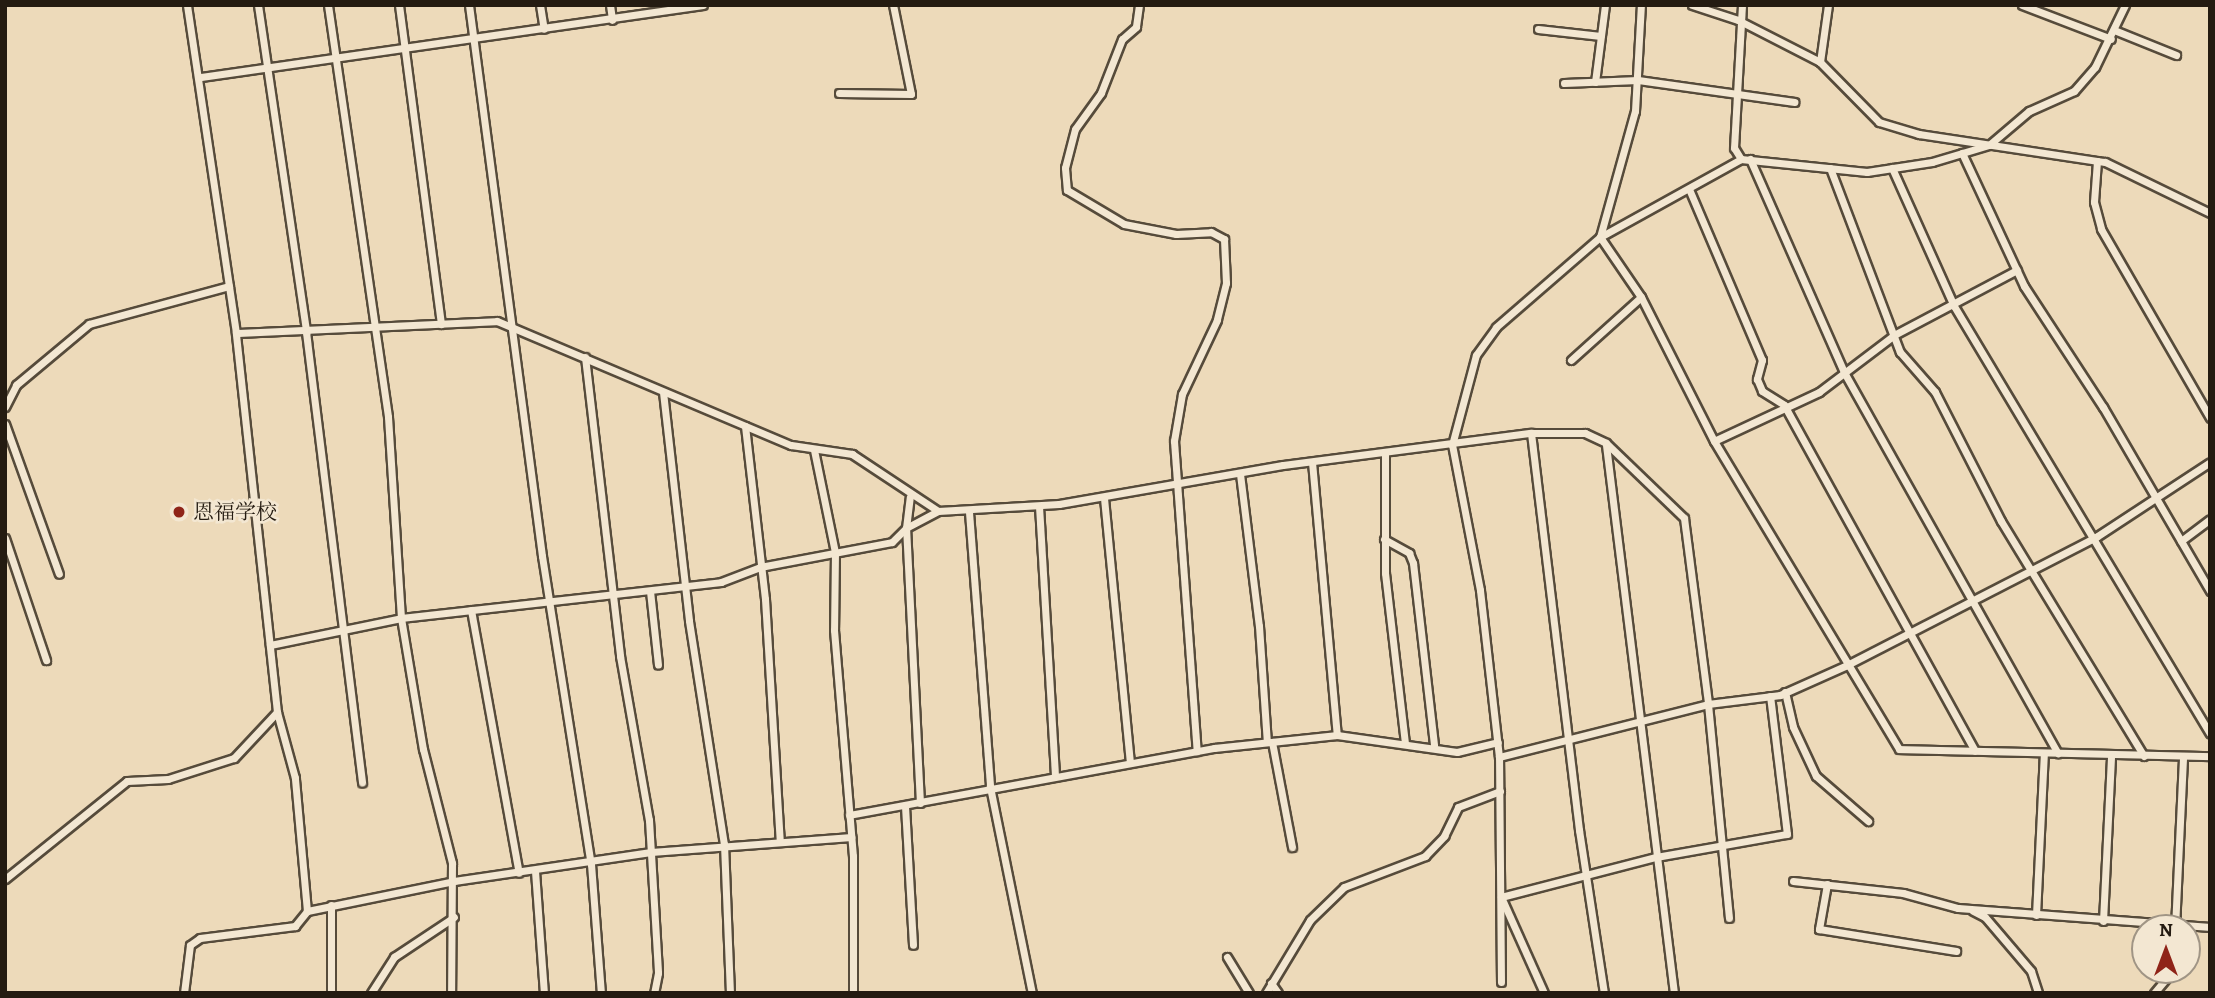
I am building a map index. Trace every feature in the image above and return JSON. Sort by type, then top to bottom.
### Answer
[{"type":"street","points":[[187,5],[201,77],[236,333],[277,712],[295,778],[307,911]]},
{"type":"street","points":[[258,5],[306,332],[362,783]]},
{"type":"street","points":[[328,5],[388,417],[401,618],[454,881],[451,993]]},
{"type":"street","points":[[399,5],[441,324]]},
{"type":"street","points":[[469,5],[515,328],[549,601],[591,864],[601,993]]},
{"type":"street","points":[[540,5],[544,29]]},
{"type":"street","points":[[610,5],[612,20]]},
{"type":"street","points":[[201,77],[703,5]]},
{"type":"street","points":[[839,93],[911,94],[893,5]]},
{"type":"street","points":[[1139,5],[1136,27],[1122,39],[1101,93],[1075,129],[1065,168],[1068,190],[1124,225],[1176,234],[1211,232],[1224,239],[1226,283],[1217,320],[1182,394],[1174,441],[1175,487],[1197,751]]},
{"type":"street","points":[[1595,82],[1605,5]]},
{"type":"street","points":[[1600,237],[1626,156],[1638,80],[1641,5]]},
{"type":"street","points":[[1692,5],[1738,20],[1820,62],[1879,122],[1989,145],[2097,161],[2210,213]]},
{"type":"street","points":[[1742,5],[1738,20],[1734,148],[1746,159],[1845,374],[2058,753]]},
{"type":"street","points":[[1820,62],[1828,5]]},
{"type":"street","points":[[2022,5],[2111,39]]},
{"type":"street","points":[[1501,982],[1499,757],[1480,590],[1452,445],[1476,355],[1496,327],[1600,237],[1746,159],[1830,168],[1892,168],[1989,145],[2029,111],[2074,91],[2111,39],[2125,5]]},
{"type":"street","points":[[1538,29],[1601,36]]},
{"type":"street","points":[[2113,30],[2176,55]]},
{"type":"street","points":[[1564,83],[1638,80],[1794,102]]},
{"type":"street","points":[[1962,153],[2017,270],[2155,495],[2210,591]]},
{"type":"street","points":[[2097,161],[2094,202],[2101,229],[2210,418]]},
{"type":"street","points":[[1830,168],[1900,352],[1935,391],[2001,520],[2033,568],[2144,756]]},
{"type":"street","points":[[1892,168],[1954,306],[2096,537],[2210,733]]},
{"type":"street","points":[[1689,189],[1762,360],[1757,379],[1762,391],[1784,405],[1975,751]]},
{"type":"street","points":[[1600,237],[1641,297],[1714,441],[1899,749],[2210,756]]},
{"type":"street","points":[[1714,441],[1845,374],[1895,335],[1954,306],[2017,270]]},
{"type":"street","points":[[5,407],[16,385],[89,324],[229,286]]},
{"type":"street","points":[[1572,360],[1641,297]]},
{"type":"street","points":[[236,333],[306,332],[497,321],[745,426],[814,450],[852,454],[875,466],[910,497],[938,511],[969,512],[1039,506],[1175,487],[1312,462],[1531,433],[1585,433],[1606,443],[1634,476],[1674,506],[1689,531],[1729,918]]},
{"type":"street","points":[[585,358],[614,594],[651,852],[658,973],[654,993]]},
{"type":"street","points":[[663,392],[687,590],[724,844],[730,993]]},
{"type":"street","points":[[5,424],[60,575]]},
{"type":"street","points":[[745,426],[760,567],[780,841]]},
{"type":"street","points":[[1531,433],[1604,993]]},
{"type":"street","points":[[1606,443],[1674,993]]},
{"type":"street","points":[[814,450],[835,552],[834,630],[851,837],[853,993]]},
{"type":"street","points":[[1385,454],[1384,539],[1405,744]]},
{"type":"street","points":[[1312,462],[1337,735]]},
{"type":"street","points":[[1499,757],[1707,704],[1785,692],[1847,665],[2096,537],[2155,495],[2210,462]]},
{"type":"street","points":[[1240,474],[1269,742],[1292,847]]},
{"type":"street","points":[[910,497],[906,528],[920,803]]},
{"type":"street","points":[[1104,498],[1130,763]]},
{"type":"street","points":[[1039,506],[1055,776]]},
{"type":"street","points":[[270,645],[401,618],[614,594],[687,590],[760,567],[892,542],[906,528],[938,511]]},
{"type":"street","points":[[969,512],[990,787],[1032,993]]},
{"type":"street","points":[[2181,541],[2210,519]]},
{"type":"street","points":[[5,538],[46,660]]},
{"type":"street","points":[[1384,539],[1409,553],[1413,563],[1434,745]]},
{"type":"street","points":[[650,591],[658,665]]},
{"type":"street","points":[[471,610],[519,873]]},
{"type":"street","points":[[1785,692],[1793,727],[1816,776],[1868,821]]},
{"type":"street","points":[[1502,897],[1656,857],[1787,834],[1770,696]]},
{"type":"street","points":[[5,878],[127,781],[168,779],[234,758],[277,712]]},
{"type":"street","points":[[849,815],[905,807],[990,787],[1197,751],[1269,742],[1337,735],[1472,751],[1497,742]]},
{"type":"street","points":[[2036,915],[2043,753]]},
{"type":"street","points":[[2103,921],[2111,755]]},
{"type":"street","points":[[2176,914],[2183,756]]},
{"type":"street","points":[[1266,993],[1310,920],[1344,887],[1397,871],[1425,856],[1444,836],[1458,807],[1500,791]]},
{"type":"street","points":[[905,807],[913,945]]},
{"type":"street","points":[[184,993],[190,945],[200,938],[295,926],[307,911],[331,905],[454,881],[591,864],[651,852],[724,844],[851,837]]},
{"type":"street","points":[[535,871],[544,993]]},
{"type":"street","points":[[1793,881],[1827,884],[1967,908],[2131,923]]},
{"type":"street","points":[[1827,884],[1819,929],[1956,951]]},
{"type":"street","points":[[1502,897],[1544,993]]},
{"type":"street","points":[[331,905],[331,993]]},
{"type":"street","points":[[1967,908],[1985,917],[2031,971],[2038,993]]},
{"type":"street","points":[[371,993],[394,957],[454,917]]},
{"type":"street","points":[[1227,957],[1250,993]]},
{"type":"street","points":[[1271,983],[1278,993]]},
{"type":"place","name":"恩福学校","points":[[179,512]]}]
